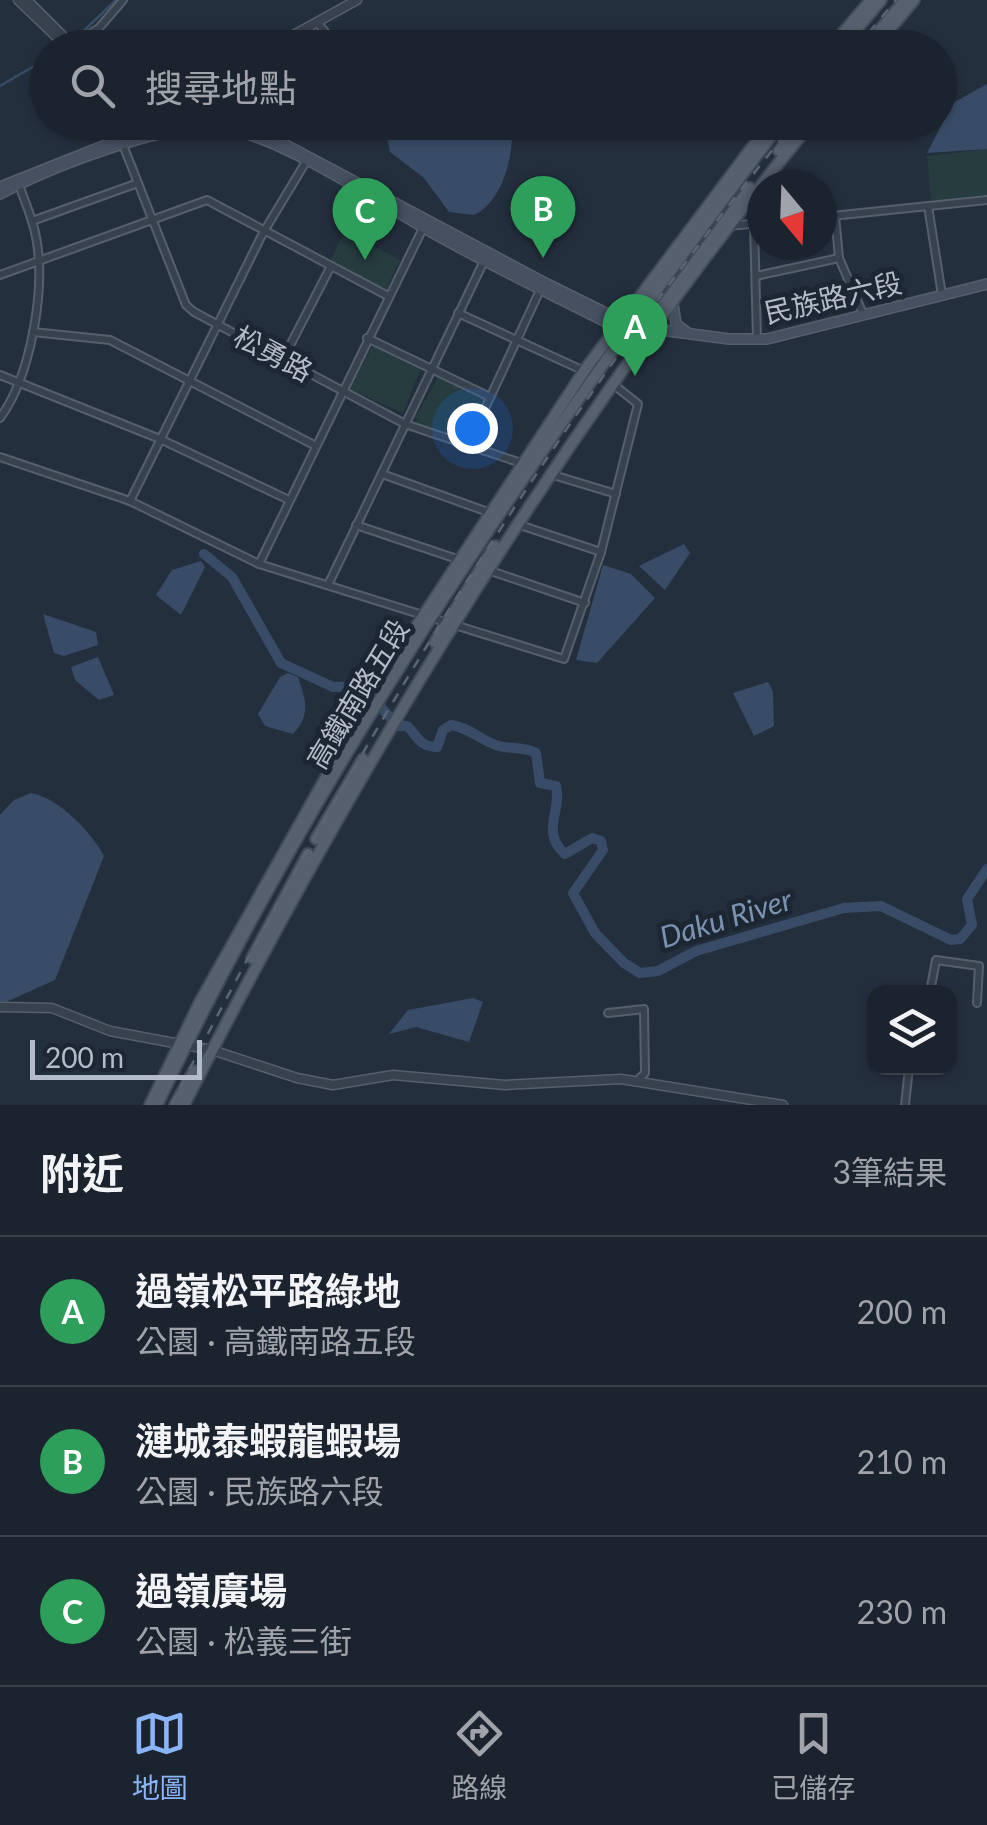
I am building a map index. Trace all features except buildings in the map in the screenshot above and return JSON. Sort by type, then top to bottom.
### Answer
[{"type":"main road","points":[[845,30],[870,0]]},
{"type":"main road","points":[[856,30],[881,0]]},
{"type":"main road","points":[[880,30],[905,0]]},
{"type":"main road","points":[[889,30],[914,0]]},
{"type":"main road","name":"民族路六段","points":[[121,141],[125,140]]},
{"type":"main road","name":"民族路六段","points":[[258,140],[307,159]]},
{"type":"main road","name":"民族路六段","points":[[268,140],[542,286],[622,324],[757,339],[987,284]]},
{"type":"main road","points":[[622,324],[758,140]]},
{"type":"main road","points":[[622,324],[768,140]]},
{"type":"main road","points":[[650,328],[789,140]]},
{"type":"main road","points":[[650,328],[673,304],[728,226],[797,140]]},
{"type":"main road","points":[[0,190],[121,141]]},
{"type":"main road","points":[[0,190],[121,141]]},
{"type":"main road","points":[[673,304],[676,324],[691,334]]},
{"type":"main road","name":"高鐵南路五段","points":[[182,1046],[457,559],[584,371],[622,324]]},
{"type":"main road","name":"高鐵南路五段","points":[[153,1105],[308,808],[424,617],[622,324]]},
{"type":"main road","name":"高鐵南路五段","points":[[175,1105],[321,843],[449,625],[650,328]]},
{"type":"main road","name":"高鐵南路五段","points":[[184,1105],[253,956],[332,809],[541,475],[650,328]]},
{"type":"main road","points":[[298,839],[308,808]]},
{"type":"main road","points":[[321,843],[332,809]]},
{"type":"main road","points":[[253,956],[274,930]]},
{"type":"street","points":[[18,0],[52,30]]},
{"type":"street","points":[[28,0],[56,30]]},
{"type":"street","points":[[97,30],[123,0]]},
{"type":"street","points":[[299,30],[357,0]]},
{"type":"street","points":[[317,20],[324,30]]},
{"type":"street","points":[[306,26],[309,30]]},
{"type":"street","name":"松勇路","points":[[121,141],[186,305],[405,424],[521,463]]},
{"type":"street","points":[[130,500],[263,233],[307,159]]},
{"type":"street","points":[[32,222],[138,183]]},
{"type":"street","points":[[0,418],[20,383],[32,332],[38,261],[32,222],[19,184]]},
{"type":"street","points":[[0,275],[207,200],[388,296]]},
{"type":"street","points":[[837,216],[987,200]]},
{"type":"street","points":[[928,206],[942,294]]},
{"type":"street","points":[[259,564],[340,391],[426,224]]},
{"type":"street","points":[[728,226],[747,225]]},
{"type":"street","points":[[837,233],[840,258],[864,315]]},
{"type":"street","points":[[328,585],[486,256]]},
{"type":"street","points":[[756,276],[840,258]]},
{"type":"street","points":[[757,260],[757,339]]},
{"type":"street","points":[[283,360],[331,266]]},
{"type":"street","points":[[468,446],[542,286]]},
{"type":"street","points":[[458,313],[584,371]]},
{"type":"street","points":[[32,332],[110,340],[314,445]]},
{"type":"street","points":[[367,338],[490,397]]},
{"type":"street","points":[[0,375],[160,439],[289,500]]},
{"type":"street","points":[[0,457],[130,500],[259,564],[564,659],[600,552],[638,404],[613,384]]},
{"type":"street","points":[[382,474],[488,512]]},
{"type":"street","points":[[550,474],[616,494]]},
{"type":"street","points":[[517,524],[600,552]]},
{"type":"street","points":[[356,526],[457,559]]},
{"type":"street","points":[[488,570],[585,603]]},
{"type":"street","points":[[931,985],[936,960],[979,966],[978,1003]]},
{"type":"street","points":[[0,1007],[52,1008],[110,1031],[209,1049],[297,1078],[333,1084],[393,1075],[505,1086],[592,1079],[637,1081],[783,1105]]},
{"type":"street","points":[[608,1013],[644,1009],[645,1072],[637,1081]]},
{"type":"street","points":[[905,1105],[908,1075]]},
{"type":"green space","points":[[987,149],[987,195],[931,201],[927,156]]},
{"type":"green space","points":[[345,231],[400,260],[386,290],[330,261]]},
{"type":"green space","points":[[373,345],[421,368],[403,413],[350,389]]},
{"type":"green space","points":[[439,376],[484,398],[464,439],[417,423],[415,418]]},
{"type":"water","points":[[987,84],[987,149],[927,153],[934,140],[957,140],[957,101]]},
{"type":"water","points":[[388,140],[511,140],[500,187],[493,199],[474,215],[449,212],[424,178],[390,152]]},
{"type":"water","points":[[684,544],[690,553],[665,590],[639,566]]},
{"type":"water","points":[[201,561],[205,567],[181,615],[156,595],[172,570]]},
{"type":"water","points":[[603,565],[631,574],[655,598],[597,663],[576,660]]},
{"type":"water","points":[[43,614],[96,632],[98,645],[64,656],[54,653]]},
{"type":"water","points":[[98,657],[114,695],[99,700],[75,680],[71,667]]},
{"type":"water","points":[[288,673],[298,677],[305,707],[293,734],[265,726],[258,714],[280,677]]},
{"type":"water","points":[[768,682],[773,692],[774,726],[754,736],[733,693]]},
{"type":"water","points":[[31,793],[73,817],[104,856],[55,980],[6,1002],[0,1001],[0,815],[14,800]]},
{"type":"water","points":[[473,998],[483,1002],[469,1042],[416,1027],[389,1034],[408,1010]]},
{"type":"waterway","points":[[84,30],[116,0]]},
{"type":"waterway","points":[[0,86],[30,68]]},
{"type":"waterway","name":"Daku River","points":[[204,554],[232,577],[281,663],[333,687],[361,686],[398,726],[407,726],[426,745],[437,747],[443,730],[451,725],[496,745],[536,753],[540,783],[556,786],[553,830],[558,846],[565,854],[592,838],[601,841],[603,850],[573,893],[595,933],[624,963],[640,973],[658,971],[696,951],[844,908],[881,906],[951,940],[960,939],[972,925],[967,899],[987,869]]},
{"type":"railway","points":[[871,30],[896,0]]},
{"type":"railway","points":[[171,1105],[309,848],[457,597],[619,354],[781,140]]},
{"type":"place","name":"漣城泰蝦龍蝦場","points":[[543,258]]},
{"type":"place","name":"過嶺廣場","points":[[365,260]]},
{"type":"place","name":"過嶺松平路綠地","points":[[635,376]]}]
